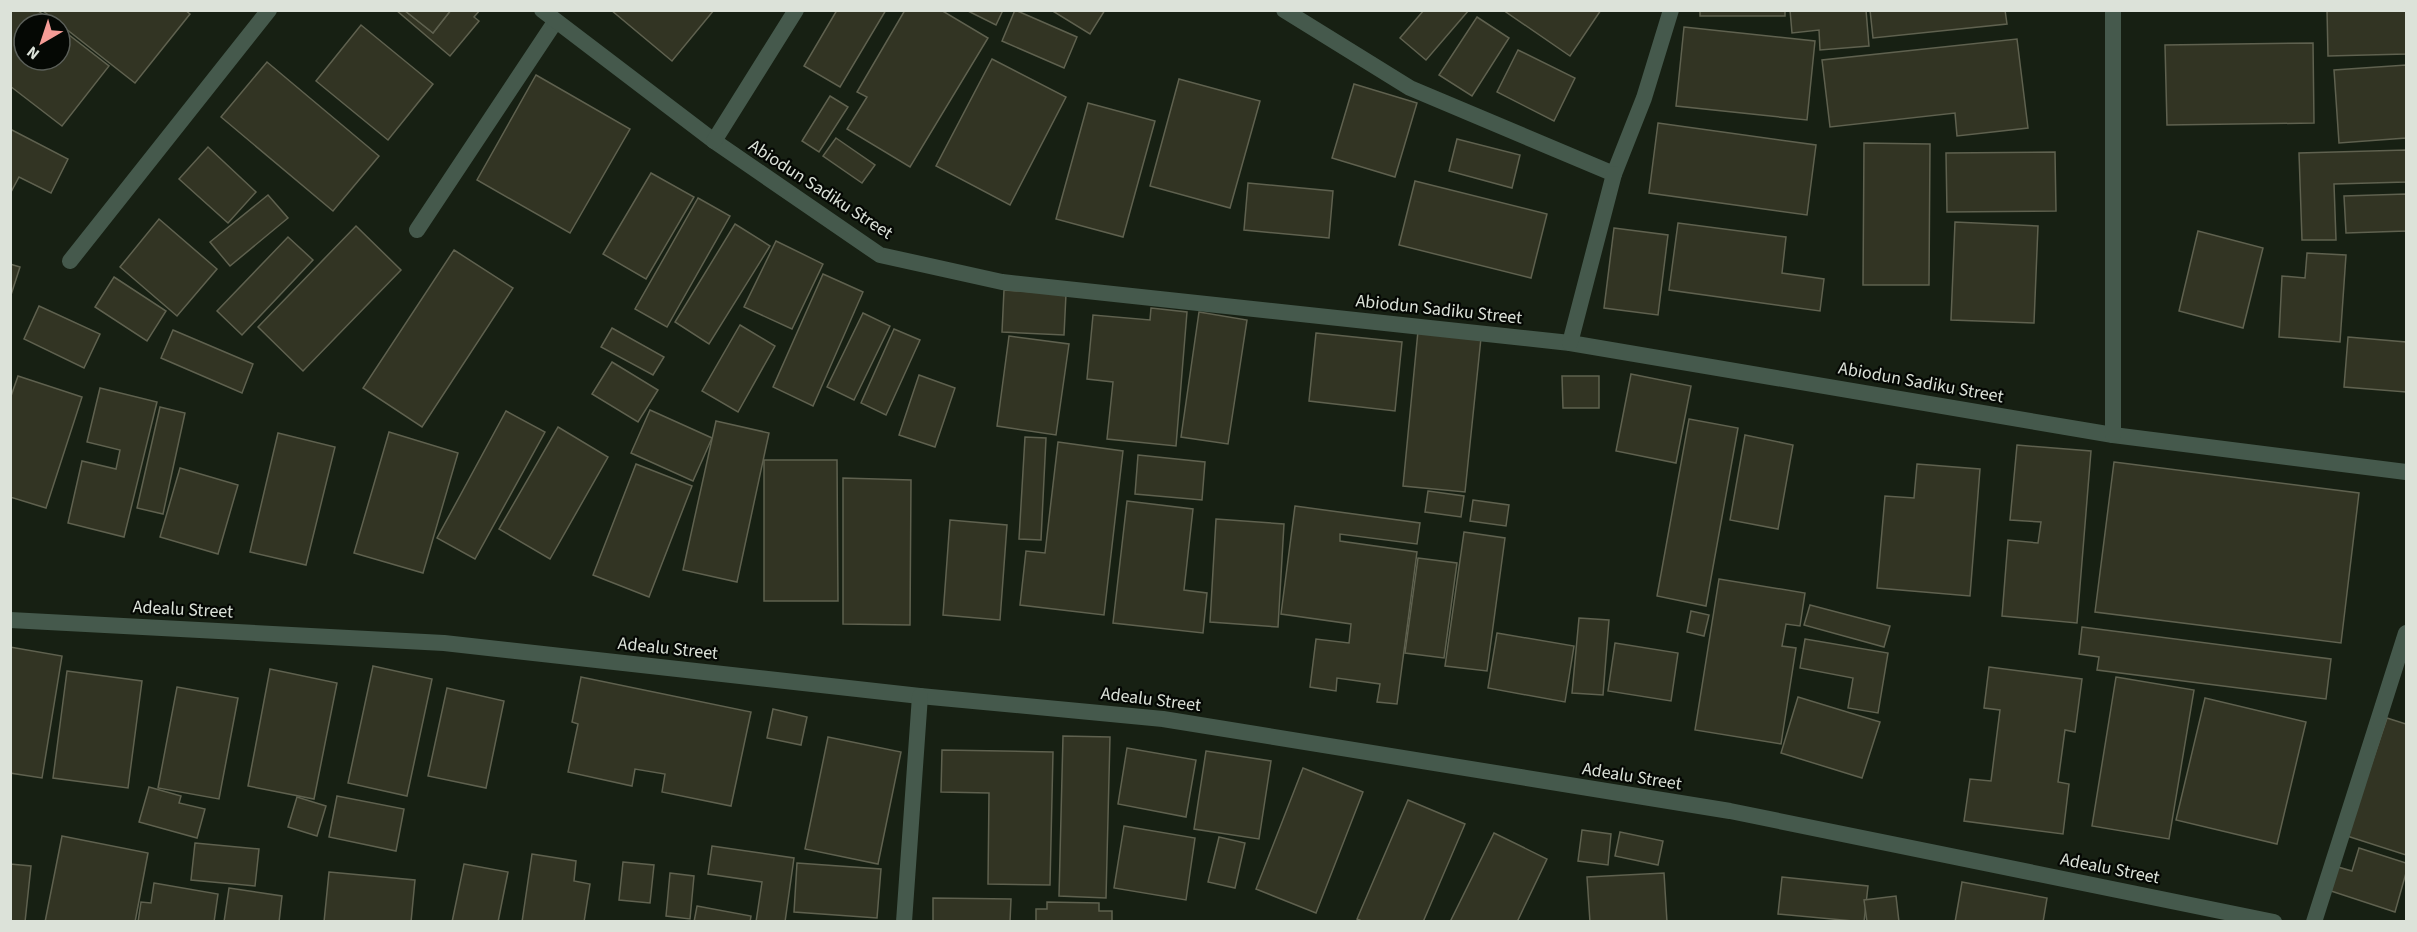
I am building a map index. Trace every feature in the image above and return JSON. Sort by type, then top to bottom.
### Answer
[{"type":"street","points":[[70,261],[269,10]]},
{"type":"street","points":[[714,141],[796,10]]},
{"type":"street","points":[[1284,10],[1410,88],[1614,174]]},
{"type":"street","points":[[1570,343],[1614,174],[1644,98],[1671,10]]},
{"type":"street","points":[[2113,10],[2113,435]]},
{"type":"street","points":[[417,230],[548,16]]},
{"type":"street","name":"Abiodun Sadiku Street","points":[[548,16],[714,141],[880,255],[1002,282],[1570,343],[2113,435],[2406,472]]},
{"type":"street","name":"Adealu Street","points":[[10,620],[444,643],[920,696],[1163,718],[1730,811],[2274,921]]},
{"type":"street","points":[[2314,921],[2406,633]]},
{"type":"street","points":[[904,921],[920,696]]},
{"type":"building","points":[[10,10],[37,10],[40,12],[12,12],[12,72],[72,72],[72,37],[109,66],[62,126],[10,86]]},
{"type":"building","points":[[42,10],[185,10],[190,14],[135,83],[72,34],[72,12],[45,12]]},
{"type":"building","points":[[396,10],[404,10],[433,33],[451,10],[480,10],[474,17],[479,21],[450,56]]},
{"type":"building","points":[[404,10],[451,10],[433,33]]},
{"type":"building","points":[[611,10],[714,10],[672,61]]},
{"type":"building","points":[[837,10],[886,10],[840,87],[804,66]]},
{"type":"building","points":[[905,10],[941,10],[988,38],[910,167],[847,129],[867,97],[857,92]]},
{"type":"building","points":[[966,10],[1003,10],[996,25]]},
{"type":"building","points":[[1015,10],[1077,37],[1064,68],[1002,41]]},
{"type":"building","points":[[1051,10],[1105,10],[1090,34]]},
{"type":"building","points":[[1424,10],[1469,10],[1426,60],[1400,38]]},
{"type":"building","points":[[1503,10],[1601,10],[1570,56]]},
{"type":"building","points":[[1700,10],[1785,10],[1785,16],[1700,16]]},
{"type":"building","points":[[1790,10],[1866,10],[1869,46],[1820,50],[1819,30],[1792,33]]},
{"type":"building","points":[[1870,10],[2005,10],[2007,24],[1873,38]]},
{"type":"building","points":[[2327,10],[2406,10],[2406,54],[2328,56]]},
{"type":"building","points":[[1477,17],[1509,38],[1472,96],[1439,75]]},
{"type":"building","points":[[361,25],[433,84],[388,140],[316,81]]},
{"type":"building","points":[[1684,27],[1815,41],[1807,120],[1676,106]]},
{"type":"building","points":[[2017,39],[2028,128],[1957,136],[1955,113],[1830,127],[1822,60]]},
{"type":"building","points":[[2313,43],[2314,123],[2167,125],[2165,45]]},
{"type":"building","points":[[1518,50],[1575,78],[1554,121],[1497,92]]},
{"type":"building","points":[[992,59],[1066,97],[1010,205],[936,166]]},
{"type":"building","points":[[267,62],[379,156],[333,211],[221,117]]},
{"type":"building","points":[[2406,65],[2406,138],[2339,143],[2334,70]]},
{"type":"building","points":[[536,75],[630,129],[570,233],[477,180]]},
{"type":"building","points":[[1179,79],[1260,101],[1230,208],[1150,186]]},
{"type":"building","points":[[1354,84],[1417,103],[1395,177],[1332,158]]},
{"type":"building","points":[[830,96],[848,107],[819,152],[802,141]]},
{"type":"building","points":[[1088,103],[1155,121],[1123,237],[1056,219]]},
{"type":"building","points":[[1658,123],[1816,145],[1807,215],[1649,193]]},
{"type":"building","points":[[10,129],[68,159],[51,193],[19,177],[10,194]]},
{"type":"building","points":[[836,138],[875,165],[862,183],[823,156]]},
{"type":"building","points":[[1457,139],[1520,155],[1512,188],[1449,171]]},
{"type":"building","points":[[1864,143],[1930,144],[1929,285],[1863,285]]},
{"type":"building","points":[[208,147],[256,192],[228,223],[179,179]]},
{"type":"building","points":[[2406,150],[2406,182],[2334,184],[2336,240],[2302,240],[2299,153]]},
{"type":"building","points":[[2055,152],[2056,211],[1947,212],[1946,153]]},
{"type":"building","points":[[651,173],[694,197],[646,279],[603,254]]},
{"type":"building","points":[[1415,181],[1547,214],[1531,278],[1399,245]]},
{"type":"building","points":[[1248,183],[1333,191],[1329,238],[1244,230]]},
{"type":"building","points":[[2406,194],[2406,231],[2346,233],[2344,196]]},
{"type":"building","points":[[268,195],[288,218],[230,266],[210,242]]},
{"type":"building","points":[[698,198],[730,216],[667,327],[635,309]]},
{"type":"building","points":[[159,219],[217,269],[177,316],[120,267]]},
{"type":"building","points":[[1955,222],[2038,226],[2034,323],[1951,320]]},
{"type":"building","points":[[1678,223],[1786,237],[1782,273],[1824,279],[1820,311],[1669,290]]},
{"type":"building","points":[[735,224],[770,246],[709,344],[675,322]]},
{"type":"building","points":[[356,226],[401,270],[303,371],[258,327]]},
{"type":"building","points":[[1614,228],[1668,235],[1658,315],[1604,308]]},
{"type":"building","points":[[2198,231],[2263,248],[2243,328],[2179,311]]},
{"type":"building","points":[[288,237],[313,260],[242,335],[217,311]]},
{"type":"building","points":[[776,241],[823,264],[792,329],[744,307]]},
{"type":"building","points":[[454,250],[513,288],[422,427],[363,388]]},
{"type":"building","points":[[2307,253],[2346,255],[2340,342],[2279,337],[2282,276],[2305,278]]},
{"type":"building","points":[[10,264],[20,267],[10,298]]},
{"type":"building","points":[[823,274],[863,292],[813,406],[773,387]]},
{"type":"building","points":[[114,277],[166,311],[147,341],[95,307]]},
{"type":"building","points":[[1004,290],[1066,294],[1064,335],[1002,332]]},
{"type":"building","points":[[39,306],[100,334],[84,368],[24,339]]},
{"type":"building","points":[[1151,308],[1187,312],[1176,446],[1107,439],[1113,382],[1087,379],[1093,315],[1150,320]]},
{"type":"building","points":[[1199,312],[1247,320],[1228,444],[1181,437]]},
{"type":"building","points":[[863,313],[890,326],[854,400],[827,387]]},
{"type":"building","points":[[740,325],[775,346],[738,412],[702,391]]},
{"type":"building","points":[[612,328],[664,357],[653,375],[601,347]]},
{"type":"building","points":[[894,329],[920,340],[886,415],[861,403]]},
{"type":"building","points":[[173,330],[253,364],[242,393],[161,358]]},
{"type":"building","points":[[1418,331],[1481,338],[1465,492],[1403,486]]},
{"type":"building","points":[[1316,333],[1402,342],[1395,411],[1309,401]]},
{"type":"building","points":[[1009,336],[1069,344],[1056,435],[997,426]]},
{"type":"building","points":[[2348,337],[2406,342],[2406,392],[2344,387]]},
{"type":"building","points":[[612,362],[658,390],[638,422],[592,394]]},
{"type":"building","points":[[1631,374],[1691,386],[1676,463],[1616,451]]},
{"type":"building","points":[[919,375],[955,388],[935,447],[899,435]]},
{"type":"building","points":[[18,376],[82,397],[46,508],[10,497],[10,399]]},
{"type":"building","points":[[1562,376],[1599,376],[1599,408],[1563,408]]},
{"type":"building","points":[[100,388],[157,402],[124,537],[68,523],[82,461],[116,469],[120,450],[87,442]]},
{"type":"building","points":[[160,407],[185,413],[163,514],[137,508]]},
{"type":"building","points":[[650,410],[712,438],[693,481],[631,453]]},
{"type":"building","points":[[506,411],[545,432],[475,559],[437,538]]},
{"type":"building","points":[[1689,419],[1738,428],[1706,606],[1657,596]]},
{"type":"building","points":[[716,421],[769,433],[737,582],[683,570]]},
{"type":"building","points":[[558,427],[608,457],[550,559],[499,529]]},
{"type":"building","points":[[389,432],[458,453],[423,573],[354,553]]},
{"type":"building","points":[[278,433],[335,447],[306,565],[250,552]]},
{"type":"building","points":[[1745,435],[1793,445],[1778,529],[1730,520]]},
{"type":"building","points":[[1025,437],[1046,438],[1041,540],[1019,539]]},
{"type":"building","points":[[1058,442],[1123,451],[1104,615],[1020,605],[1026,551],[1045,553]]},
{"type":"building","points":[[2017,445],[2091,451],[2077,623],[2002,616],[2008,540],[2038,543],[2041,522],[2010,520]]},
{"type":"building","points":[[1138,455],[1205,462],[1202,500],[1135,494]]},
{"type":"building","points":[[764,460],[837,460],[838,601],[764,601]]},
{"type":"building","points":[[2114,462],[2359,493],[2341,643],[2095,612]]},
{"type":"building","points":[[636,464],[692,486],[649,597],[593,575]]},
{"type":"building","points":[[1917,464],[1980,469],[1970,596],[1877,588],[1885,496],[1914,498]]},
{"type":"building","points":[[180,468],[238,485],[218,554],[160,537]]},
{"type":"building","points":[[843,478],[911,480],[910,625],[843,624]]},
{"type":"building","points":[[1428,491],[1464,496],[1461,517],[1425,512]]},
{"type":"building","points":[[1473,500],[1509,505],[1506,526],[1470,521]]},
{"type":"building","points":[[1127,501],[1193,509],[1184,590],[1207,593],[1203,633],[1113,623]]},
{"type":"building","points":[[1295,506],[1420,523],[1417,544],[1340,534],[1340,541],[1417,552],[1397,704],[1377,702],[1380,684],[1337,678],[1336,691],[1310,687],[1316,639],[1349,643],[1351,624],[1281,614]]},
{"type":"building","points":[[1216,519],[1284,524],[1278,627],[1210,622]]},
{"type":"building","points":[[950,520],[1007,525],[1000,620],[943,615]]},
{"type":"building","points":[[1464,532],[1505,538],[1487,671],[1445,666]]},
{"type":"building","points":[[1418,558],[1457,563],[1444,658],[1405,653]]},
{"type":"building","points":[[1719,579],[1805,593],[1800,626],[1786,624],[1782,646],[1796,648],[1781,744],[1695,730]]},
{"type":"building","points":[[1810,605],[1890,626],[1884,647],[1804,625]]},
{"type":"building","points":[[1691,611],[1709,615],[1704,636],[1687,632]]},
{"type":"building","points":[[1579,618],[1609,620],[1603,695],[1572,693]]},
{"type":"building","points":[[2082,627],[2331,659],[2326,699],[2097,670],[2099,657],[2079,654]]},
{"type":"building","points":[[1497,633],[1574,646],[1565,702],[1488,688]]},
{"type":"building","points":[[1805,639],[1888,653],[1878,713],[1848,708],[1853,678],[1800,668]]},
{"type":"building","points":[[1615,643],[1678,653],[1671,701],[1608,691]]},
{"type":"building","points":[[10,647],[62,656],[42,778],[10,773]]},
{"type":"building","points":[[373,666],[432,679],[407,796],[348,783]]},
{"type":"building","points":[[1989,667],[2082,679],[2075,732],[2065,730],[2058,782],[2069,784],[2063,834],[1964,821],[1970,779],[1991,781],[2000,710],[1984,708]]},
{"type":"building","points":[[270,669],[337,683],[314,799],[248,786]]},
{"type":"building","points":[[67,671],[142,681],[128,788],[53,778]]},
{"type":"building","points":[[581,677],[751,712],[731,806],[662,792],[665,774],[635,769],[632,786],[568,772],[578,724],[572,722]]},
{"type":"building","points":[[2116,677],[2194,690],[2169,839],[2092,826]]},
{"type":"building","points":[[177,687],[238,698],[219,799],[158,788]]},
{"type":"building","points":[[447,688],[504,701],[486,788],[428,776]]},
{"type":"building","points":[[1798,697],[1880,722],[1862,778],[1781,753]]},
{"type":"building","points":[[2205,698],[2306,722],[2277,844],[2176,820]]},
{"type":"building","points":[[773,709],[807,717],[801,745],[767,738]]},
{"type":"building","points":[[2387,718],[2406,724],[2406,855],[2347,836]]},
{"type":"building","points":[[1063,736],[1110,737],[1106,898],[1059,896]]},
{"type":"building","points":[[828,737],[901,752],[878,864],[805,849]]},
{"type":"building","points":[[1127,748],[1196,760],[1186,817],[1118,804]]},
{"type":"building","points":[[942,750],[1053,752],[1050,885],[988,884],[989,793],[941,792]]},
{"type":"building","points":[[1206,751],[1271,761],[1259,839],[1194,829]]},
{"type":"building","points":[[1303,768],[1363,792],[1316,913],[1256,889]]},
{"type":"building","points":[[149,787],[181,796],[179,803],[205,809],[197,838],[139,822]]},
{"type":"building","points":[[337,796],[404,809],[396,851],[329,837]]},
{"type":"building","points":[[297,797],[326,806],[317,836],[288,827]]},
{"type":"building","points":[[1408,800],[1465,824],[1423,922],[1364,922],[1357,919]]},
{"type":"building","points":[[1124,826],[1195,838],[1186,900],[1114,888]]},
{"type":"building","points":[[1582,830],[1611,834],[1608,865],[1578,861]]},
{"type":"building","points":[[1620,832],[1663,841],[1658,865],[1615,856]]},
{"type":"building","points":[[1494,833],[1547,859],[1517,922],[1450,922]]},
{"type":"building","points":[[62,836],[148,853],[135,922],[45,922]]},
{"type":"building","points":[[1219,837],[1245,843],[1235,888],[1208,882]]},
{"type":"building","points":[[195,843],[259,849],[255,886],[191,880]]},
{"type":"building","points":[[712,846],[794,858],[785,922],[756,922],[762,882],[708,874]]},
{"type":"building","points":[[2359,848],[2406,863],[2406,873],[2395,912],[2331,891],[2338,867],[2352,871]]},
{"type":"building","points":[[532,854],[576,861],[574,881],[590,884],[584,922],[522,922]]},
{"type":"building","points":[[623,862],[654,865],[650,903],[619,900]]},
{"type":"building","points":[[797,863],[881,869],[877,918],[794,912]]},
{"type":"building","points":[[10,864],[31,866],[25,922],[10,922]]},
{"type":"building","points":[[464,864],[508,872],[498,922],[452,922]]},
{"type":"building","points":[[329,872],[415,880],[411,922],[324,922]]},
{"type":"building","points":[[670,873],[694,876],[690,919],[666,916]]},
{"type":"building","points":[[1664,873],[1667,922],[1590,922],[1587,877]]},
{"type":"building","points":[[1782,877],[1868,886],[1864,922],[1778,914]]},
{"type":"building","points":[[1962,882],[2047,898],[2043,922],[1955,922]]},
{"type":"building","points":[[154,883],[218,894],[214,922],[138,922],[141,902],[151,903]]},
{"type":"building","points":[[229,888],[282,896],[279,922],[224,922]]},
{"type":"building","points":[[1896,896],[1899,922],[1867,922],[1864,900]]},
{"type":"building","points":[[933,898],[1011,899],[1010,922],[933,922]]},
{"type":"building","points":[[1047,902],[1099,903],[1099,911],[1112,911],[1112,922],[1036,922],[1036,909],[1047,909]]},
{"type":"building","points":[[697,906],[751,916],[750,922],[694,922]]}]
